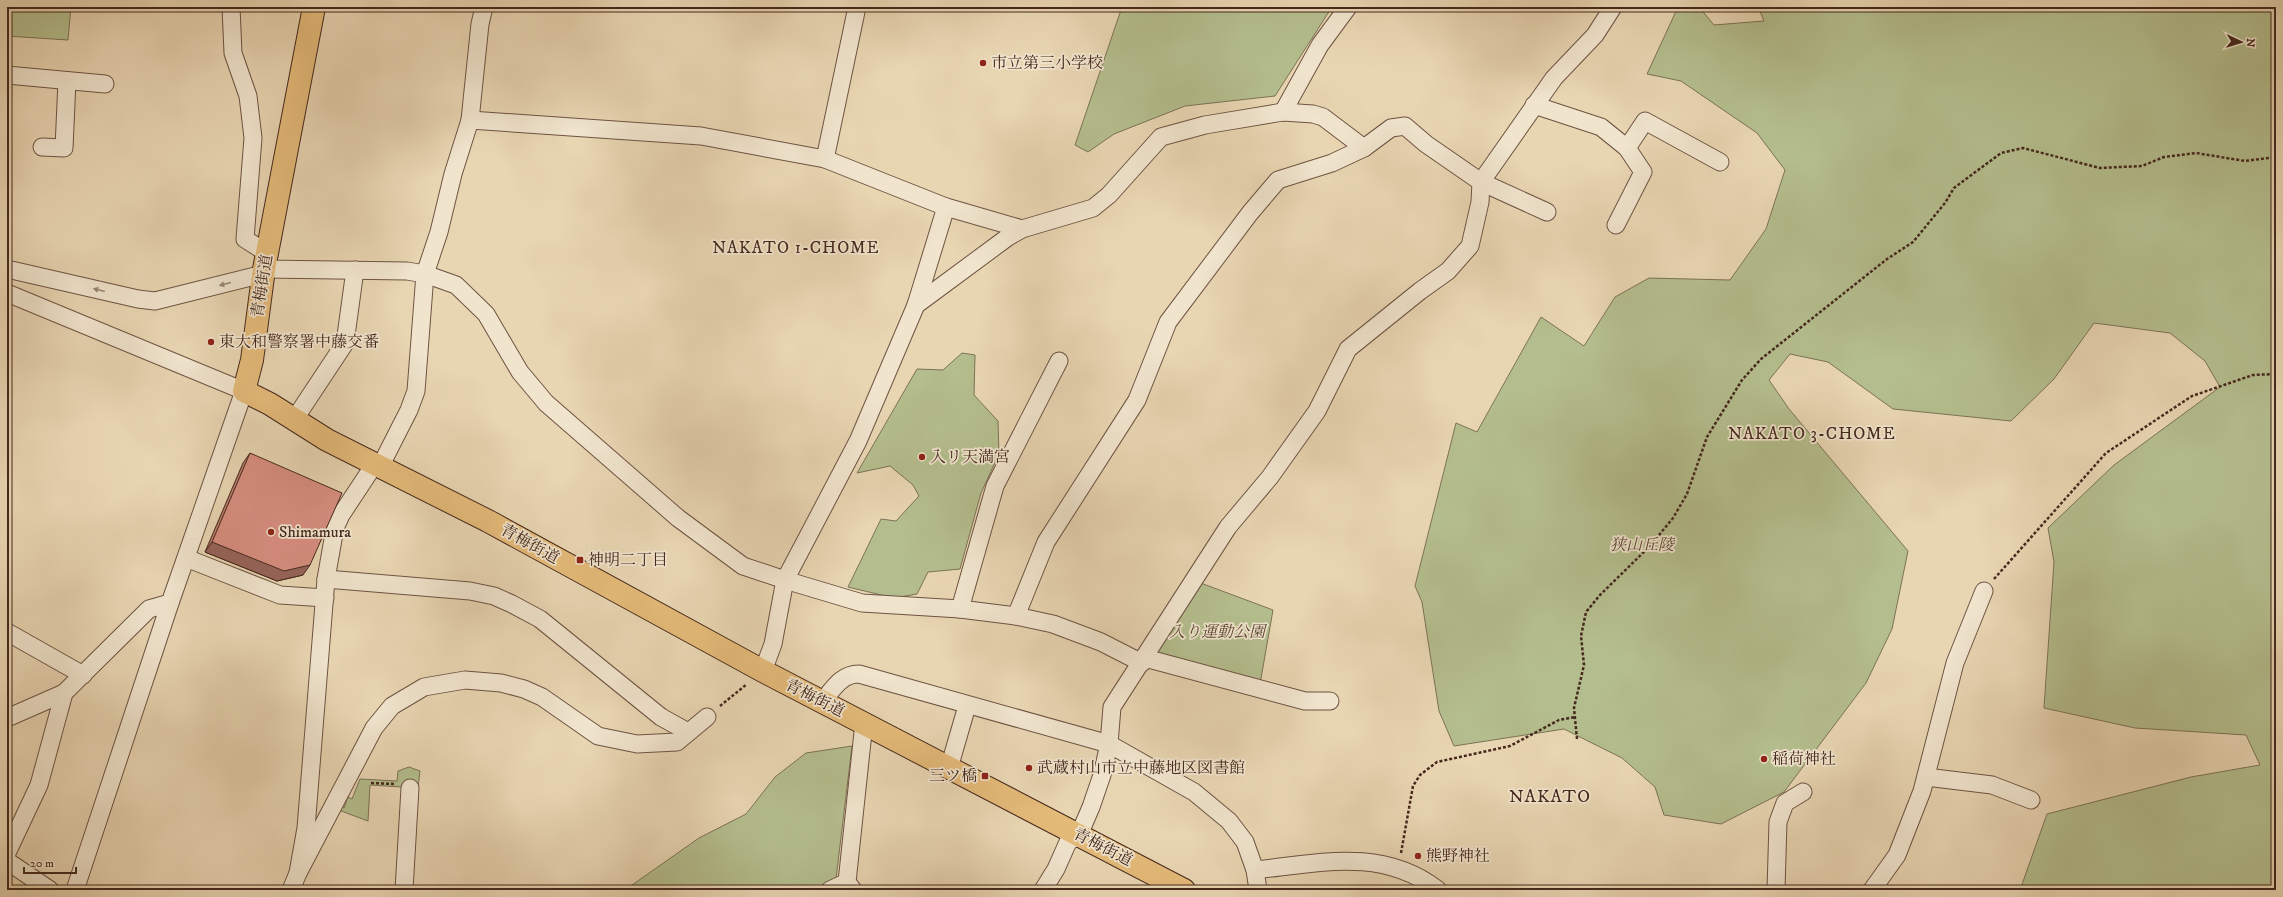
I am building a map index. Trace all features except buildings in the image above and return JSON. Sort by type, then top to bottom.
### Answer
[{"type":"main road","name":"青梅街道","points":[[314,7],[265,265],[252,360],[244,391],[270,404],[327,440],[488,521],[763,671],[1184,890]]},
{"type":"street","points":[[231,7],[233,53],[248,96],[253,138],[245,239],[265,265]]},
{"type":"street","points":[[298,872],[306,828],[326,579],[335,528],[341,515],[377,466],[410,410],[416,391],[425,274],[439,232],[453,174],[470,120],[480,24],[484,7]]},
{"type":"street","points":[[826,159],[857,7]]},
{"type":"street","points":[[1283,112],[1320,44],[1348,7]]},
{"type":"street","points":[[1043,890],[1056,869],[1068,842],[1079,835],[1100,781],[1109,744],[1112,707],[1144,661],[1228,527],[1270,476],[1318,411],[1348,349],[1420,290],[1448,271],[1470,246],[1480,202],[1481,182],[1554,78],[1595,35],[1613,7]]},
{"type":"street","points":[[7,75],[105,84]]},
{"type":"street","points":[[42,147],[64,148],[67,80]]},
{"type":"street","points":[[1534,105],[1601,127],[1627,148],[1643,172],[1616,225]]},
{"type":"street","points":[[916,305],[1008,237],[1022,229],[1093,208],[1109,194],[1161,137],[1205,125],[1283,112],[1313,114],[1323,117],[1364,148]]},
{"type":"street","points":[[470,120],[702,136],[826,159],[946,207],[1022,229]]},
{"type":"street","points":[[1627,148],[1645,121],[1720,162]]},
{"type":"street","points":[[1016,616],[1046,542],[1137,400],[1168,322],[1250,213],[1278,180],[1332,163],[1364,148],[1390,128],[1405,126],[1426,144],[1481,182],[1547,212]]},
{"type":"street","points":[[763,671],[774,644],[784,580],[858,441],[916,305],[946,207]]},
{"type":"street","points":[[7,268],[138,300],[155,301],[265,265],[407,271],[425,274],[456,285],[486,314],[520,372],[546,403],[621,470],[713,546],[743,566],[862,603],[960,609],[1016,616],[1053,624],[1101,642],[1144,661],[1309,706],[1330,701]]},
{"type":"street","points":[[294,420],[345,343],[355,270]]},
{"type":"street","points":[[7,293],[244,391],[170,603],[75,890]]},
{"type":"street","points":[[960,609],[995,486],[1059,361]]},
{"type":"street","points":[[186,558],[280,595],[325,598]]},
{"type":"street","points":[[326,579],[470,591],[494,596],[540,619],[662,717],[688,732]]},
{"type":"street","points":[[1872,890],[1897,855],[1926,777],[1955,664],[1984,591]]},
{"type":"street","points":[[7,718],[64,693],[148,609],[170,603]]},
{"type":"street","points":[[7,632],[83,675]]},
{"type":"street","points":[[822,702],[842,678],[851,674],[858,674],[967,706],[1109,744],[1194,792],[1229,821],[1245,842],[1255,870],[1258,890]]},
{"type":"street","points":[[291,890],[298,872],[374,728],[392,706],[424,687],[465,680],[501,683],[524,689],[542,697],[598,736],[637,744],[677,742],[707,717]]},
{"type":"street","points":[[7,853],[39,785],[64,693]]},
{"type":"street","points":[[949,768],[967,706]]},
{"type":"street","points":[[830,890],[850,886],[864,723]]},
{"type":"street","points":[[1926,777],[1992,785],[2031,800]]},
{"type":"street","points":[[403,786],[404,890]]},
{"type":"street","points":[[1776,890],[1778,822],[1785,803],[1803,792]]},
{"type":"street","points":[[7,861],[50,890]]},
{"type":"street","points":[[1255,870],[1361,861],[1400,868],[1438,890]]},
{"type":"path","points":[[1577,739],[1574,708],[1584,665],[1581,636],[1586,612],[1600,595],[1650,546],[1673,518],[1687,494],[1707,438],[1742,380],[1761,359],[1887,259],[1913,242],[1945,203],[1954,188],[2001,153],[2023,148],[2100,168],[2142,166],[2164,157],[2196,153],[2211,154],[2245,161],[2276,156]]},
{"type":"path","points":[[1984,591],[2106,453],[2192,396],[2253,375],[2276,374]]},
{"type":"path","points":[[707,717],[763,671]]},
{"type":"path","points":[[1400,868],[1413,786],[1420,775],[1437,762],[1510,746],[1559,720],[1575,716]]},
{"type":"path","points":[[371,782],[403,786]]},
{"type":"green space","points":[[7,7],[71,7],[68,40],[7,36]]},
{"type":"green space","points":[[1122,7],[1332,7],[1275,96],[1185,106],[1114,134],[1088,152],[1075,145]]},
{"type":"green space","name":"狭山丘陵","points":[[1678,7],[1699,7],[1714,25],[1764,21],[1758,7],[2276,7],[2276,890],[2020,890],[2047,814],[2191,777],[2260,765],[2246,735],[2135,728],[2044,708],[2054,562],[2048,528],[2114,465],[2220,387],[2205,361],[2170,333],[2094,323],[2054,379],[2011,421],[1893,409],[1828,362],[1790,354],[1769,380],[1789,409],[1908,551],[1892,629],[1866,683],[1784,792],[1721,824],[1664,815],[1655,787],[1622,758],[1564,729],[1454,746],[1439,711],[1422,602],[1415,586],[1456,423],[1477,432],[1541,317],[1584,346],[1615,297],[1649,278],[1730,280],[1766,229],[1785,170],[1757,133],[1681,81],[1647,74]]},
{"type":"green space","points":[[962,353],[975,355],[974,395],[998,421],[999,454],[981,493],[960,569],[928,572],[917,594],[894,598],[848,587],[881,519],[896,521],[919,496],[913,485],[890,466],[857,473],[917,369],[943,370]]},
{"type":"green space","name":"入り運動公園","points":[[1198,582],[1273,610],[1260,684],[1157,658],[1156,650]]},
{"type":"green space","points":[[852,746],[836,879],[813,890],[625,890],[699,838],[746,814],[775,777],[806,753]]},
{"type":"green space","points":[[409,767],[420,771],[418,788],[370,785],[368,821],[336,809],[338,805],[344,808],[348,797],[352,799],[360,779],[397,781],[398,771]]},
{"type":"place","name":"市立第三小学校","points":[[983,63]]},
{"type":"place","name":"東大和警察署中藤交番","points":[[211,342]]},
{"type":"place","name":"入リ天満宮","points":[[922,457]]},
{"type":"place","name":"Shimamura","points":[[271,532]]},
{"type":"place","name":"神明二丁目","points":[[580,560]]},
{"type":"place","name":"稲荷神社","points":[[1764,759]]},
{"type":"place","name":"武蔵村山市立中藤地区図書館","points":[[1029,768]]},
{"type":"place","name":"三ツ橋","points":[[985,776]]},
{"type":"place","name":"熊野神社","points":[[1418,856]]},
{"type":"district","name":"NAKATO 1-CHOME","points":[[796,248]]},
{"type":"district","name":"NAKATO 3-CHOME","points":[[1812,434]]},
{"type":"district","name":"NAKATO","points":[[1550,797]]}]
